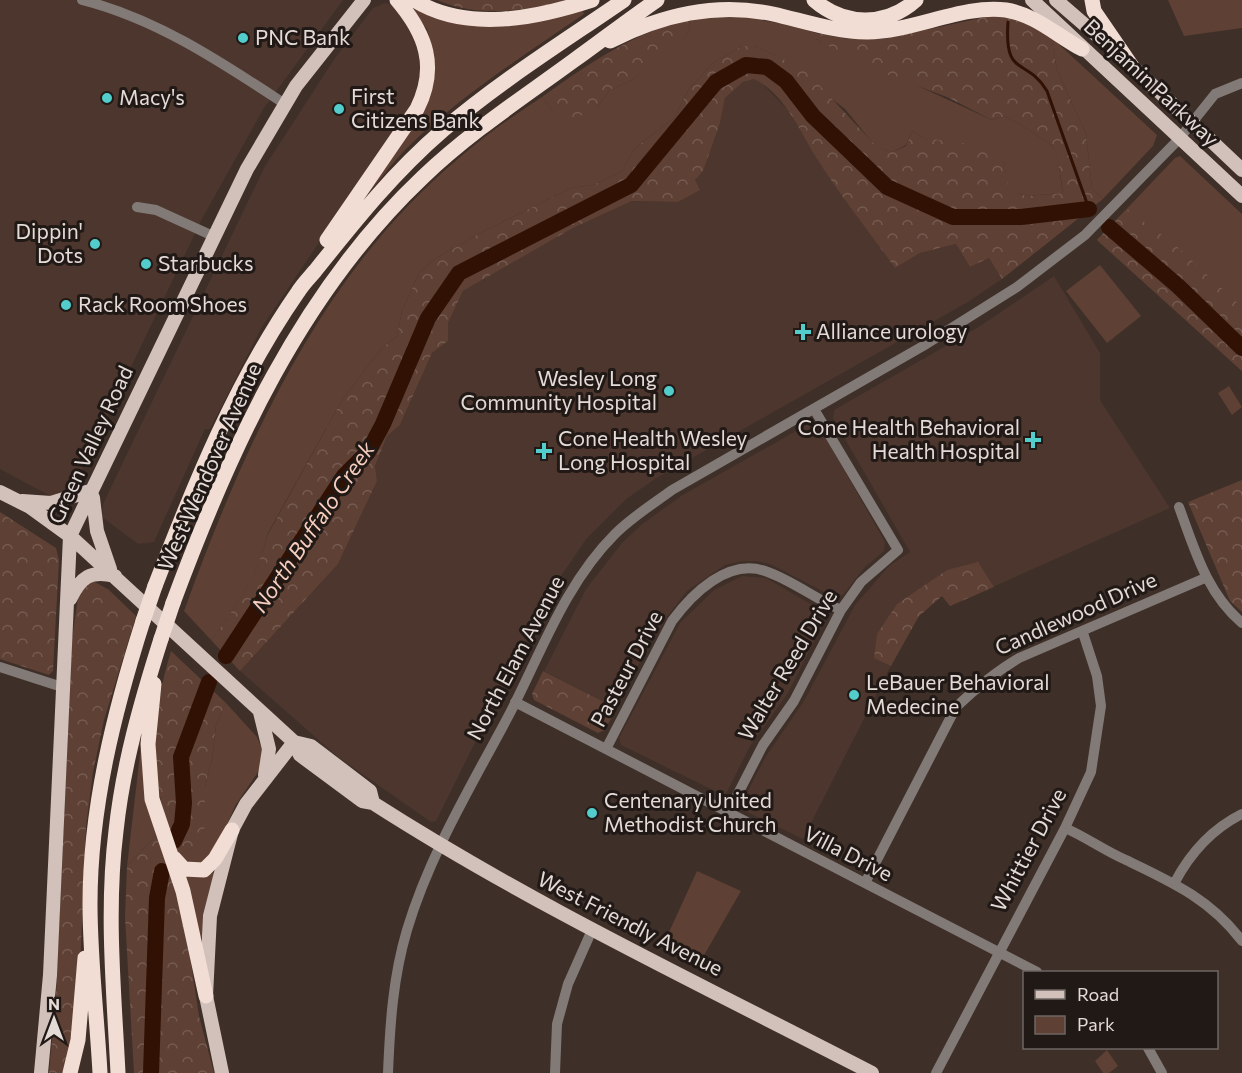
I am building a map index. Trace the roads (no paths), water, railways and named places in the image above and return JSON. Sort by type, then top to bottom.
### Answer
[{"type":"highway","points":[[298,290],[303,276],[417,109],[425,93],[427,52],[422,35],[397,0]]},
{"type":"highway","points":[[414,0],[437,12],[492,19],[546,14],[592,0]]},
{"type":"highway","name":"West Wendover Avenue","points":[[100,1073],[90,904],[91,864],[102,780],[118,705],[155,586],[181,518],[227,418],[264,347],[298,290],[381,189],[443,130],[481,99],[624,0]]},
{"type":"highway","name":"West Wendover Avenue","points":[[118,1073],[111,926],[116,831],[133,733],[173,603],[206,519],[256,409],[286,352],[333,281],[387,213],[429,172],[498,112],[657,0]]},
{"type":"highway","points":[[814,0],[835,14],[862,21],[896,14],[915,0]]},
{"type":"highway","points":[[1092,0],[1094,11],[1131,65]]},
{"type":"highway","points":[[573,61],[658,21],[704,10],[728,9],[750,10],[830,28],[866,32],[905,28],[977,10],[1002,10],[1042,23],[1082,49]]},
{"type":"highway","points":[[160,643],[150,712],[148,770],[152,800],[183,891],[206,996]]},
{"type":"highway","points":[[172,856],[184,869],[204,870],[215,859],[232,830]]},
{"type":"highway","points":[[70,1073],[78,1040],[90,904]]},
{"type":"main road","name":"Green Valley Road","points":[[41,1073],[50,975],[70,536],[247,169],[296,86],[364,0]]},
{"type":"main road","name":"Benjamin Parkway","points":[[1032,0],[1242,196]]},
{"type":"main road","name":"Benjamin Parkway","points":[[1056,0],[1131,65],[1242,170]]},
{"type":"main road","points":[[16,500],[51,503],[90,491],[97,531],[113,575],[96,572],[85,576],[66,606]]},
{"type":"main road","name":"West Friendly Avenue","points":[[0,492],[70,536],[294,742],[300,755],[362,801],[373,803],[440,846],[592,930],[647,956],[872,1073]]},
{"type":"main road","points":[[259,710],[269,748],[264,780]]},
{"type":"main road","points":[[222,1073],[206,996],[210,916],[232,830],[246,804],[294,742]]},
{"type":"street","points":[[81,0],[118,12],[183,39],[285,104]]},
{"type":"street","name":"North Elam Avenue","points":[[388,1073],[393,1001],[403,947],[412,914],[440,846],[567,597],[615,535],[638,514],[672,490],[1004,296],[1038,272],[1085,235],[1193,124],[1215,94],[1242,83]]},
{"type":"street","points":[[137,207],[156,210],[213,236]]},
{"type":"street","name":"Walter Reed Drive","points":[[729,813],[768,735],[794,701],[841,610],[861,582],[898,550],[814,409]]},
{"type":"street","points":[[1179,507],[1205,578],[1217,598],[1242,623]]},
{"type":"street","name":"Pasteur Drive","points":[[606,749],[672,621],[698,592],[719,578],[744,569],[765,571],[841,610]]},
{"type":"street","name":"Candlewood Drive","points":[[865,883],[956,707],[996,671],[1019,658],[1083,633],[1205,578]]},
{"type":"street","name":"Whittier Drive","points":[[936,1073],[1065,828],[1091,772],[1101,706],[1097,676],[1083,633]]},
{"type":"street","points":[[0,668],[62,687]]},
{"type":"street","name":"Villa Drive","points":[[515,702],[1035,971]]},
{"type":"street","points":[[1175,882],[1192,854],[1206,838],[1242,814]]},
{"type":"street","points":[[1065,828],[1125,860],[1175,882],[1227,921],[1242,941]]},
{"type":"street","points":[[555,1073],[557,1024],[567,984],[592,930]]},
{"type":"street","points":[[1149,1049],[1162,1073]]},
{"type":"waterway","points":[[1008,22],[1009,52],[1013,60],[1039,80],[1047,91],[1089,209]]},
{"type":"waterway","name":"North Buffalo Creek","points":[[226,656],[344,476],[368,452],[383,424],[428,318],[459,273],[631,185],[716,82],[746,65],[767,67],[786,81],[813,116],[887,187],[953,217],[1021,217],[1089,209]]},
{"type":"waterway","name":"North Buffalo Creek","points":[[1109,227],[1178,286],[1242,348]]},
{"type":"waterway","name":"North Buffalo Creek","points":[[174,841],[182,824],[184,803],[181,757],[209,682]]},
{"type":"waterway","name":"North Buffalo Creek","points":[[151,1073],[157,898],[162,871]]},
{"type":"place","name":"PNC Bank","points":[[243,38]]},
{"type":"place","name":"Macy's","points":[[107,98]]},
{"type":"place","name":"First Citizens Bank","points":[[339,109]]},
{"type":"place","name":"Dippin' Dots","points":[[95,244]]},
{"type":"place","name":"Starbucks","points":[[146,264]]},
{"type":"place","name":"Rack Room Shoes","points":[[66,305]]},
{"type":"place","name":"Alliance urology","points":[[803,332]]},
{"type":"place","name":"Wesley Long Community Hospital","points":[[669,391]]},
{"type":"place","name":"Cone Health Behavioral Health Hospital","points":[[1033,440]]},
{"type":"place","name":"Cone Health Wesley Long Hospital","points":[[544,451]]},
{"type":"place","name":"LeBauer Behavioral Medecine","points":[[854,695]]},
{"type":"place","name":"Centenary United Methodist Church","points":[[592,813]]}]
